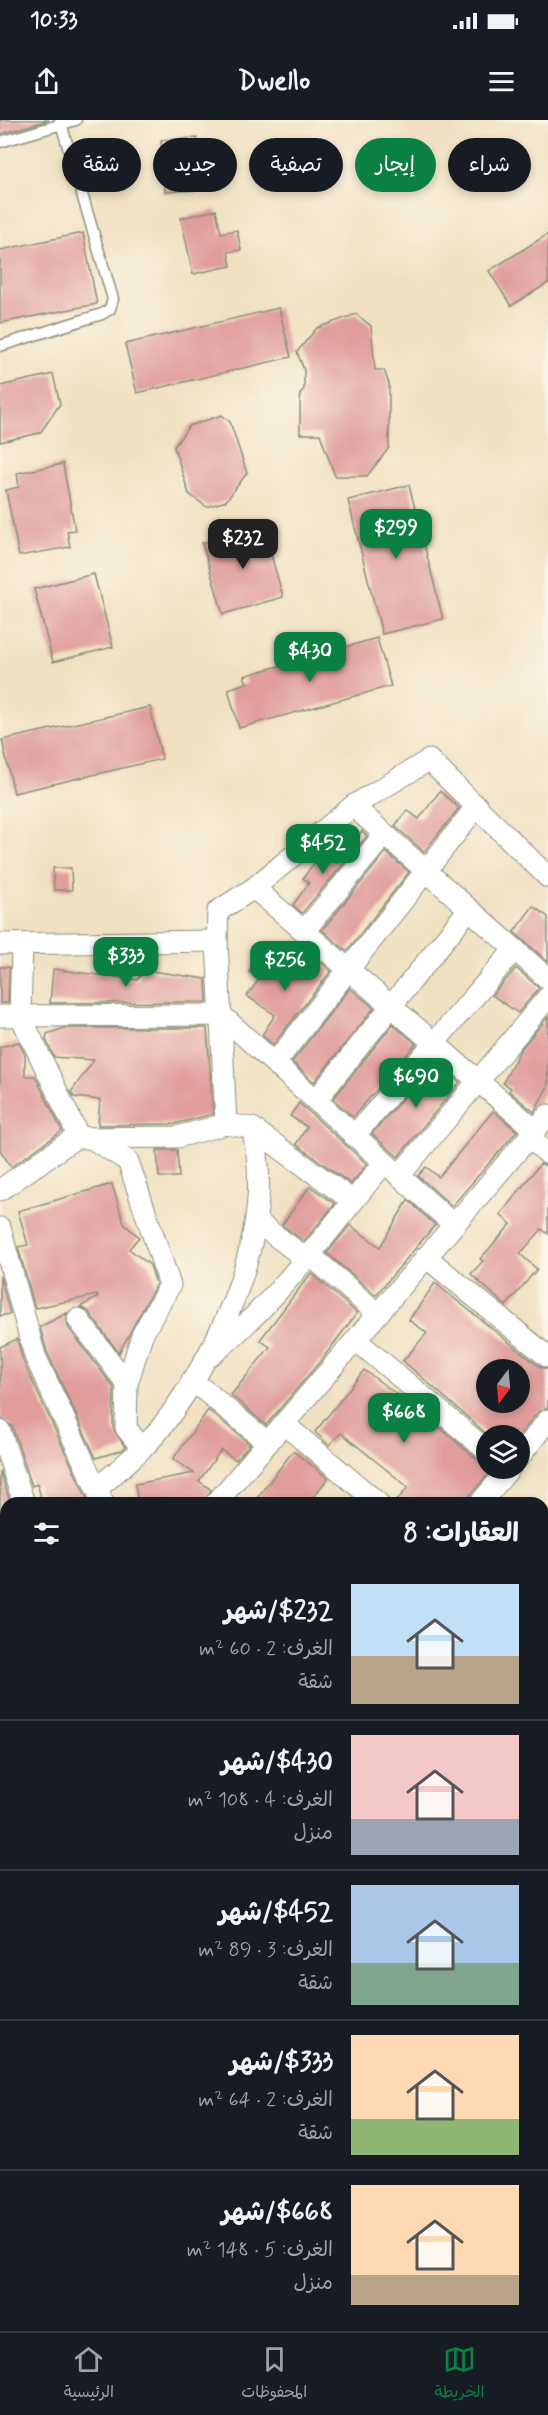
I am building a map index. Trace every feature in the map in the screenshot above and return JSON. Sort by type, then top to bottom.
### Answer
[{"type":"street","points":[[226,1124],[216,941],[218,911],[254,888],[353,806],[429,760],[548,877]]},
{"type":"street","points":[[353,806],[548,979]]},
{"type":"street","points":[[275,1063],[477,806]]},
{"type":"street","points":[[304,931],[385,834]]},
{"type":"street","points":[[254,888],[478,1081],[537,1127],[548,1154]]},
{"type":"street","points":[[316,1100],[470,909]]},
{"type":"street","points":[[0,944],[216,941]]},
{"type":"street","points":[[22,945],[10,1016],[79,1137],[91,1138],[128,1161],[170,1285],[142,1335],[127,1384],[126,1428],[141,1447]]},
{"type":"street","points":[[354,1136],[515,949]]},
{"type":"street","points":[[206,1359],[229,1340],[307,1256],[353,1201],[391,1170],[478,1081],[548,997]]},
{"type":"street","points":[[10,1016],[221,1015],[454,1225]]},
{"type":"street","points":[[0,1190],[75,1138],[177,1137],[226,1124],[252,1128],[353,1201]]},
{"type":"street","points":[[221,1497],[537,1127]]},
{"type":"street","points":[[0,1228],[35,1356],[100,1496],[141,1447],[162,1427],[206,1359],[247,1267],[256,1221],[260,1183],[258,1149],[252,1128]]},
{"type":"street","points":[[256,1221],[307,1256],[378,1314]]},
{"type":"street","points":[[426,1257],[548,1357]]},
{"type":"street","points":[[78,1320],[127,1384]]},
{"type":"street","points":[[356,1340],[476,1442]]},
{"type":"street","points":[[192,1380],[268,1443]]},
{"type":"street","points":[[530,1442],[548,1420]]},
{"type":"street","points":[[284,1424],[371,1497]]},
{"type":"street","points":[[0,1431],[22,1497]]},
{"type":"street","points":[[485,1497],[500,1479]]},
{"type":"lane","points":[[0,142],[60,122],[76,120]]},
{"type":"lane","points":[[0,346],[102,314],[110,309],[113,299],[60,122]]},
{"type":"building","points":[[0,120],[49,120],[0,134]]},
{"type":"building","points":[[216,210],[221,233],[237,230],[241,250],[228,252],[231,266],[193,274],[181,218]]},
{"type":"building","points":[[83,233],[97,304],[0,323],[0,250]]},
{"type":"building","points":[[548,234],[548,283],[511,306],[489,271]]},
{"type":"building","points":[[279,308],[291,357],[137,393],[125,344]]},
{"type":"building","points":[[356,314],[371,326],[375,370],[384,370],[389,384],[389,448],[367,476],[335,476],[320,434],[300,434],[300,394],[304,389],[304,370],[297,352],[317,328]]},
{"type":"building","points":[[53,374],[60,404],[40,433],[0,442],[0,386]]},
{"type":"building","points":[[222,415],[230,422],[247,473],[226,501],[207,507],[189,494],[174,447],[189,426]]},
{"type":"building","points":[[63,464],[75,530],[67,531],[70,547],[19,556],[6,490],[19,487],[17,473]]},
{"type":"building","points":[[409,485],[443,619],[382,634],[348,500]]},
{"type":"building","points":[[263,526],[283,597],[223,614],[202,543]]},
{"type":"building","points":[[94,574],[113,647],[53,662],[34,589]]},
{"type":"building","points":[[377,638],[391,686],[239,728],[228,689],[247,683],[244,676]]},
{"type":"building","points":[[150,707],[162,759],[14,793],[2,740]]},
{"type":"building","points":[[440,791],[459,808],[424,852],[395,826],[407,810],[419,819]]},
{"type":"building","points":[[362,831],[367,836],[302,913],[293,905],[309,883],[303,878],[322,852],[338,864]]},
{"type":"building","points":[[386,852],[409,872],[347,951],[322,930]]},
{"type":"building","points":[[53,868],[71,868],[72,890],[54,890]]},
{"type":"building","points":[[533,906],[548,917],[548,962],[514,932]]},
{"type":"building","points":[[311,954],[331,971],[273,1045],[262,1035],[275,1015],[247,996],[259,979],[249,972],[260,956],[293,979]]},
{"type":"building","points":[[0,967],[9,967],[8,1003],[0,1003]]},
{"type":"building","points":[[516,968],[539,988],[518,1013],[492,995]]},
{"type":"building","points":[[53,969],[137,980],[145,970],[206,979],[207,1002],[50,1003]]},
{"type":"building","points":[[350,988],[374,1008],[314,1082],[292,1062]]},
{"type":"building","points":[[548,1017],[548,1086],[534,1112],[509,1091],[511,1088],[503,1083],[520,1050]]},
{"type":"building","points":[[393,1024],[416,1044],[353,1117],[333,1099]]},
{"type":"building","points":[[64,1028],[207,1028],[213,1114],[175,1124],[98,1125],[100,1100],[74,1097],[71,1092],[94,1060],[54,1057],[46,1039],[47,1034]]},
{"type":"building","points":[[19,1042],[25,1055],[25,1076],[35,1076],[62,1131],[11,1167],[0,1150],[0,1047]]},
{"type":"building","points":[[435,1061],[460,1082],[398,1157],[372,1134]]},
{"type":"building","points":[[299,1103],[367,1164],[351,1184],[296,1144],[307,1127],[290,1116]]},
{"type":"building","points":[[493,1111],[517,1131],[452,1206],[418,1176],[426,1167],[439,1177]]},
{"type":"building","points":[[157,1150],[177,1150],[179,1177],[159,1177]]},
{"type":"building","points":[[540,1164],[548,1166],[548,1234],[542,1229],[520,1254],[537,1269],[506,1306],[471,1274],[483,1261],[480,1259],[511,1224],[500,1215]]},
{"type":"building","points":[[112,1184],[124,1224],[139,1237],[129,1249],[150,1265],[156,1284],[119,1353],[88,1311],[80,1307],[98,1297],[97,1295],[35,1308],[18,1247],[28,1245],[18,1211]]},
{"type":"building","points":[[310,1186],[335,1204],[304,1241],[282,1225]]},
{"type":"building","points":[[408,1200],[435,1225],[376,1295],[327,1253],[350,1225],[380,1247]]},
{"type":"building","points":[[311,1273],[357,1313],[323,1358],[266,1425],[231,1395],[270,1347],[260,1340]]},
{"type":"building","points":[[0,1276],[10,1314],[0,1316]]},
{"type":"building","points":[[435,1283],[530,1359],[540,1367],[548,1369],[548,1408],[538,1412],[528,1425],[476,1425],[403,1361],[427,1333],[409,1320]]},
{"type":"building","points":[[67,1313],[68,1327],[114,1388],[113,1428],[125,1447],[96,1458],[47,1352],[40,1327]]},
{"type":"building","points":[[17,1339],[23,1361],[86,1497],[41,1497],[37,1484],[32,1486],[12,1426],[1,1419],[0,1347]]},
{"type":"building","points":[[364,1370],[422,1413],[476,1458],[476,1479],[484,1479],[470,1497],[400,1497],[408,1487],[341,1433],[329,1445],[315,1432]]},
{"type":"building","points":[[208,1410],[250,1444],[236,1460],[221,1450],[199,1481],[211,1490],[207,1497],[137,1497],[135,1484],[194,1473],[173,1459]]},
{"type":"building","points":[[293,1451],[328,1478],[314,1497],[258,1497]]},
{"type":"building","points":[[0,1471],[8,1497],[0,1497]]}]
